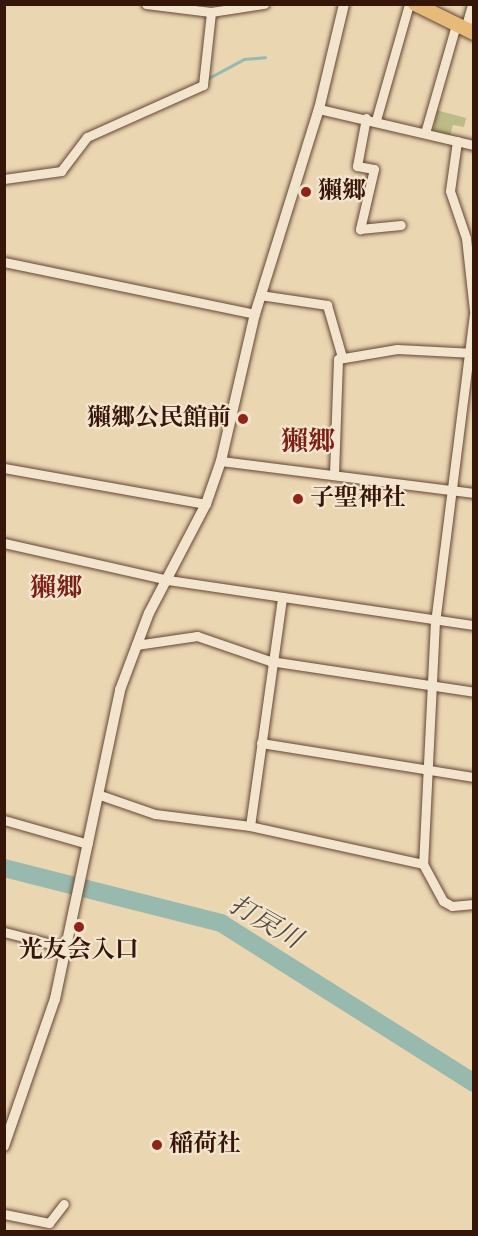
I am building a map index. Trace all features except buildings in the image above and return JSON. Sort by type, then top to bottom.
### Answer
[{"type":"main road","points":[[415,4],[465,29]]},
{"type":"street","points":[[146,4],[211,12],[264,4]]},
{"type":"street","points":[[4,1146],[9,1122],[67,948],[120,690],[136,645],[206,504],[221,461],[255,314],[319,109],[344,4]]},
{"type":"street","points":[[376,120],[409,4]]},
{"type":"street","points":[[425,132],[465,29],[472,4]]},
{"type":"street","points":[[4,179],[61,171],[87,137],[204,80],[211,12]]},
{"type":"street","points":[[319,109],[376,120],[474,145]]},
{"type":"street","points":[[366,118],[357,166],[374,169],[360,229],[400,225]]},
{"type":"street","points":[[457,141],[450,190],[466,238],[474,313],[471,353],[450,490],[435,621],[423,864],[442,901],[452,906],[474,904]]},
{"type":"street","points":[[4,262],[255,314]]},
{"type":"street","points":[[260,296],[327,305],[342,357],[334,474]]},
{"type":"street","points":[[342,357],[397,349],[471,353]]},
{"type":"street","points":[[221,461],[474,493]]},
{"type":"street","points":[[4,468],[206,504]]},
{"type":"street","points":[[4,543],[168,580],[474,625]]},
{"type":"street","points":[[250,826],[270,661],[282,597]]},
{"type":"street","points":[[136,645],[197,636],[270,661],[474,692]]},
{"type":"street","points":[[261,743],[474,777]]},
{"type":"street","points":[[100,795],[155,814],[250,826],[423,864]]},
{"type":"street","points":[[4,820],[88,844]]},
{"type":"street","points":[[4,932],[67,948]]},
{"type":"street","points":[[4,1214],[49,1222],[64,1204]]},
{"type":"shaded area","points":[[436,110],[466,118],[464,127],[453,125],[450,136],[434,131]]},
{"type":"waterway","points":[[205,80],[244,59],[265,57]]},
{"type":"waterway","name":"打戻川","points":[[4,868],[221,923],[474,1083]]},
{"type":"place","name":"獺郷","points":[[306,192]]},
{"type":"place","name":"獺郷公民館前","points":[[243,419]]},
{"type":"place","name":"子聖神社","points":[[298,499]]},
{"type":"place","name":"光友会入口","points":[[79,927]]},
{"type":"place","name":"稲荷社","points":[[157,1145]]},
{"type":"district","name":"獺郷","points":[[308,443]]},
{"type":"district","name":"獺郷","points":[[56,589]]}]
